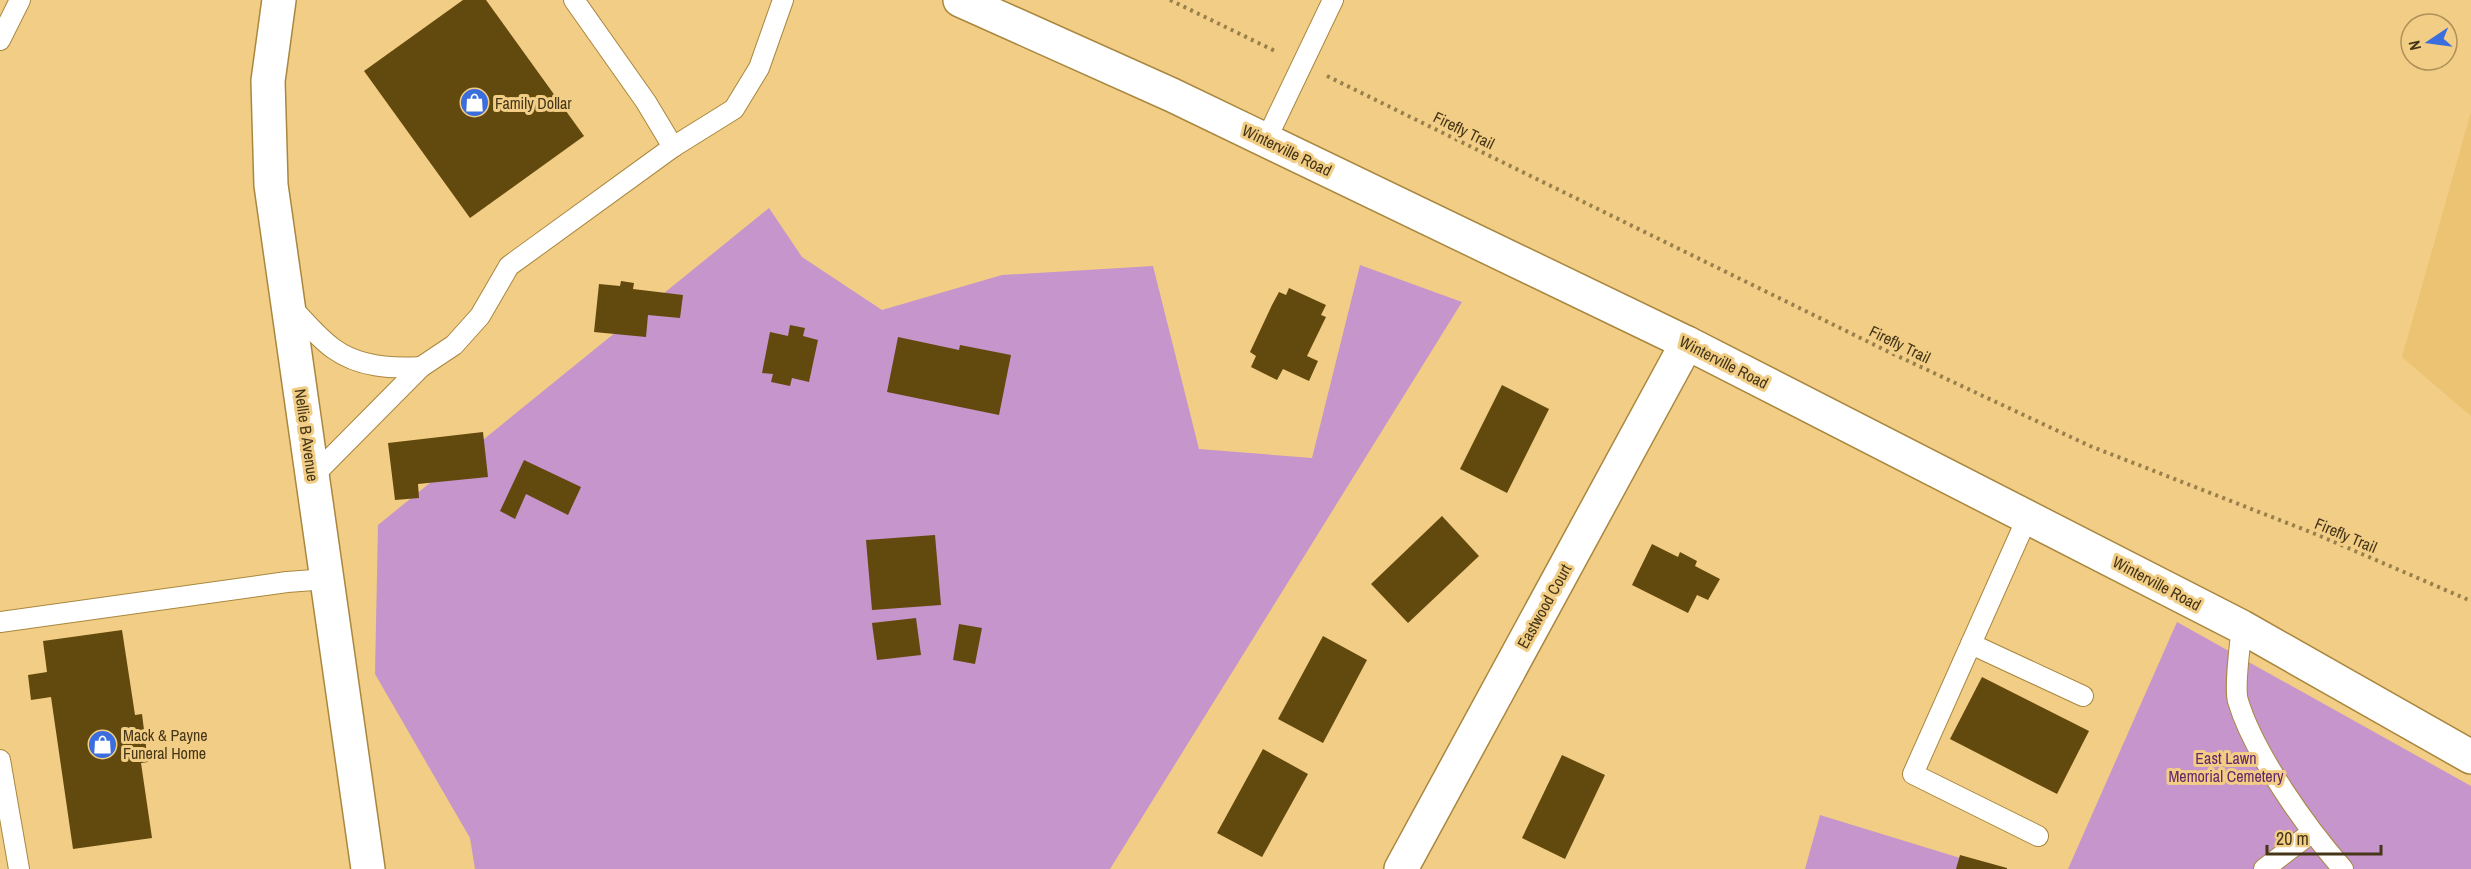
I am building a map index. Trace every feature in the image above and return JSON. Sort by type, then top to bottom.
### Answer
[{"type":"street","name":"Nellie B Avenue","points":[[279,0],[268,81],[271,185],[290,306],[368,869]]},
{"type":"street","name":"Winterville Road","points":[[960,0],[1172,94],[1687,343],[2242,627],[2471,757]]},
{"type":"street","name":"Eastwood Court","points":[[1401,869],[1687,343]]},
{"type":"lane","points":[[0,40],[20,0]]},
{"type":"lane","points":[[574,0],[646,102],[673,147]]},
{"type":"lane","points":[[313,476],[421,368],[454,345],[480,316],[509,266],[673,147],[734,109],[759,68],[783,0]]},
{"type":"lane","points":[[1266,140],[1333,0]]},
{"type":"lane","points":[[290,306],[334,349],[362,362],[392,369],[421,368]]},
{"type":"lane","points":[[2028,516],[1913,774],[2038,836]]},
{"type":"lane","points":[[0,622],[286,582],[327,579]]},
{"type":"lane","points":[[2242,627],[2237,699],[2260,751],[2311,833],[2343,869]]},
{"type":"lane","points":[[1971,644],[2083,696]]},
{"type":"lane","points":[[0,760],[19,869]]},
{"type":"lane","points":[[2264,869],[2311,833]]},
{"type":"path","points":[[1170,0],[1277,52]]},
{"type":"path","name":"Firefly Trail","points":[[1332,79],[1889,352],[2090,446],[2318,535],[2471,601]]},
{"type":"shaded area","points":[[2471,112],[2471,416],[2402,357]]},
{"type":"green space","points":[[769,208],[802,257],[882,310],[1002,275],[1153,266],[1199,449],[1312,458],[1360,265],[1462,302],[1110,869],[475,869],[470,838],[375,674],[378,525]]},
{"type":"green space","name":"East Lawn Memorial Cemetery","points":[[2177,622],[2471,786],[2471,869],[2068,869]]},
{"type":"green space","points":[[1820,815],[1996,869],[1805,869]]},
{"type":"building","name":"Family Dollar","points":[[463,0],[486,0],[584,136],[470,218],[364,71]]},
{"type":"building","points":[[621,281],[634,283],[633,289],[683,295],[680,318],[648,315],[646,337],[594,332],[599,284],[620,286]]},
{"type":"building","points":[[1289,288],[1326,305],[1321,315],[1326,317],[1307,356],[1318,361],[1309,381],[1283,369],[1277,380],[1251,367],[1256,356],[1250,352],[1272,305],[1279,292],[1286,295]]},
{"type":"building","points":[[790,325],[805,328],[803,336],[818,340],[809,382],[792,378],[790,386],[771,382],[773,374],[762,373],[770,332],[788,336]]},
{"type":"building","points":[[898,337],[959,350],[960,345],[1011,355],[999,415],[887,392]]},
{"type":"building","points":[[1502,385],[1549,409],[1507,493],[1460,469]]},
{"type":"building","points":[[483,432],[488,477],[418,484],[419,498],[395,500],[388,443]]},
{"type":"building","points":[[524,460],[581,487],[568,515],[526,494],[515,519],[500,511]]},
{"type":"building","points":[[1442,516],[1479,556],[1408,623],[1371,584]]},
{"type":"building","points":[[935,535],[941,605],[872,610],[866,540]]},
{"type":"building","points":[[1652,544],[1678,557],[1680,552],[1697,561],[1695,566],[1720,579],[1708,600],[1697,595],[1688,613],[1632,585]]},
{"type":"building","points":[[916,618],[921,655],[877,660],[872,623]]},
{"type":"building","points":[[959,624],[982,628],[975,664],[953,660]]},
{"type":"building","name":"Mack & Payne Funeral Home","points":[[122,630],[135,715],[142,714],[148,762],[141,763],[152,838],[73,849],[51,697],[31,700],[28,675],[47,672],[43,641]]},
{"type":"building","points":[[1323,636],[1367,660],[1323,743],[1278,719]]},
{"type":"building","points":[[1982,677],[2089,731],[2057,794],[1950,739]]},
{"type":"building","points":[[1263,749],[1308,774],[1262,857],[1217,833]]},
{"type":"building","points":[[1562,755],[1605,775],[1565,859],[1522,838]]},
{"type":"building","points":[[1960,855],[2007,868],[2007,869],[1956,869]]},
{"type":"place","name":"Family Dollar","points":[[474,103]]},
{"type":"place","name":"Mack & Payne Funeral Home","points":[[102,744]]}]
